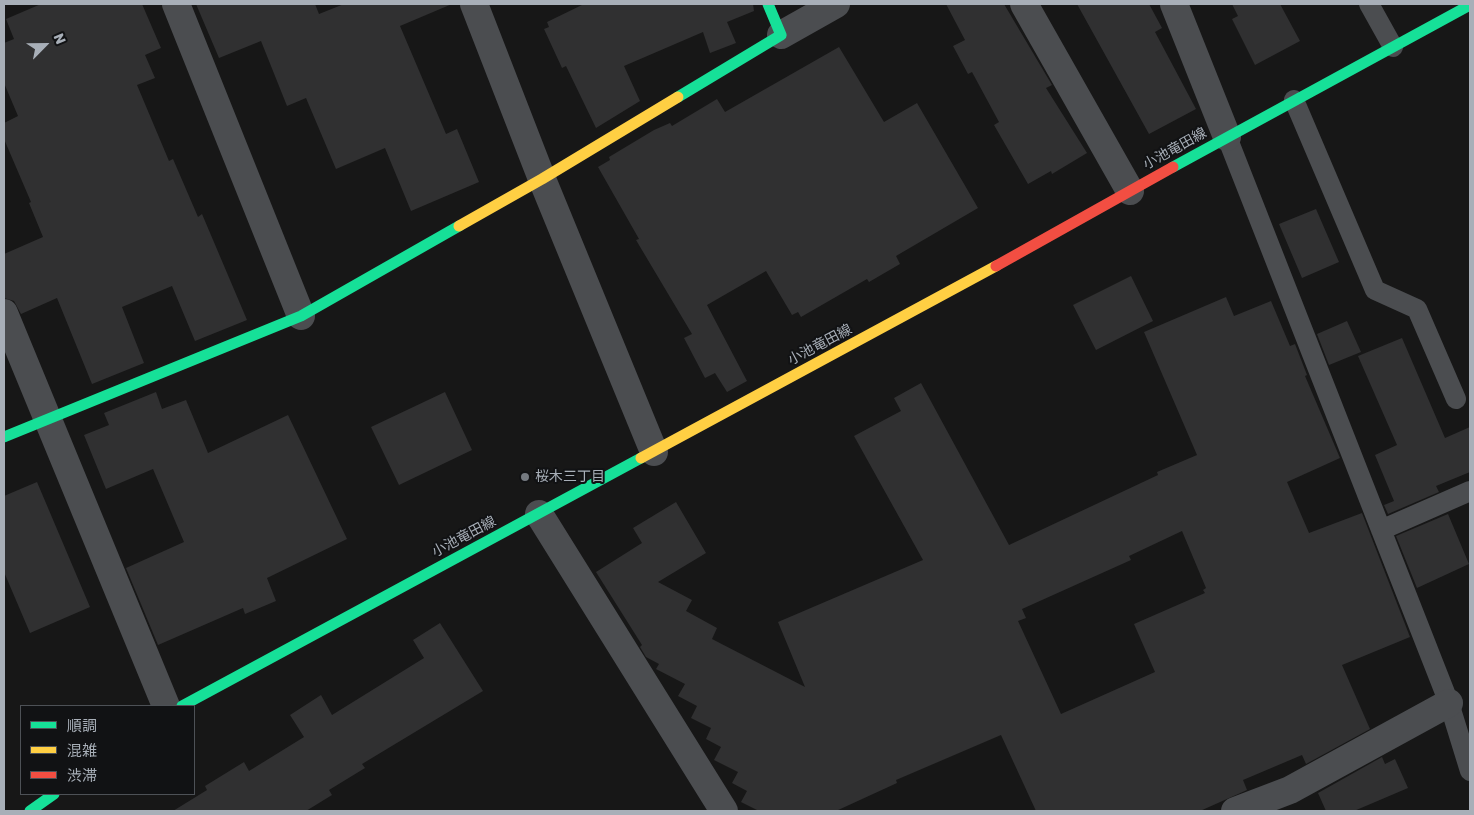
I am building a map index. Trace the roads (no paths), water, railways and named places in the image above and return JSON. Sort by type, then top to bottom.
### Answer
[{"type":"main road","points":[[4,437],[301,316],[542,179],[781,35],[768,4]]},
{"type":"main road","name":"小池竜田線","points":[[184,705],[1011,258],[1228,136],[1470,5]]},
{"type":"main road","points":[[30,811],[53,795]]},
{"type":"street","points":[[176,4],[301,316]]},
{"type":"street","points":[[474,4],[542,179],[654,452]]},
{"type":"street","points":[[781,35],[836,4]]},
{"type":"street","points":[[1024,4],[1130,191]]},
{"type":"street","points":[[1174,4],[1228,136]]},
{"type":"street","points":[[4,313],[166,705]]},
{"type":"street","points":[[539,514],[724,811]]},
{"type":"street","points":[[1235,811],[1290,790],[1449,703]]},
{"type":"lane","points":[[1369,4],[1393,47]]},
{"type":"lane","points":[[1294,100],[1375,290],[1418,309],[1456,399]]},
{"type":"lane","points":[[1228,136],[1449,703],[1470,771]]},
{"type":"lane","points":[[1381,530],[1470,491]]},
{"type":"place","name":"桜木三丁目","points":[[525,477]]}]
